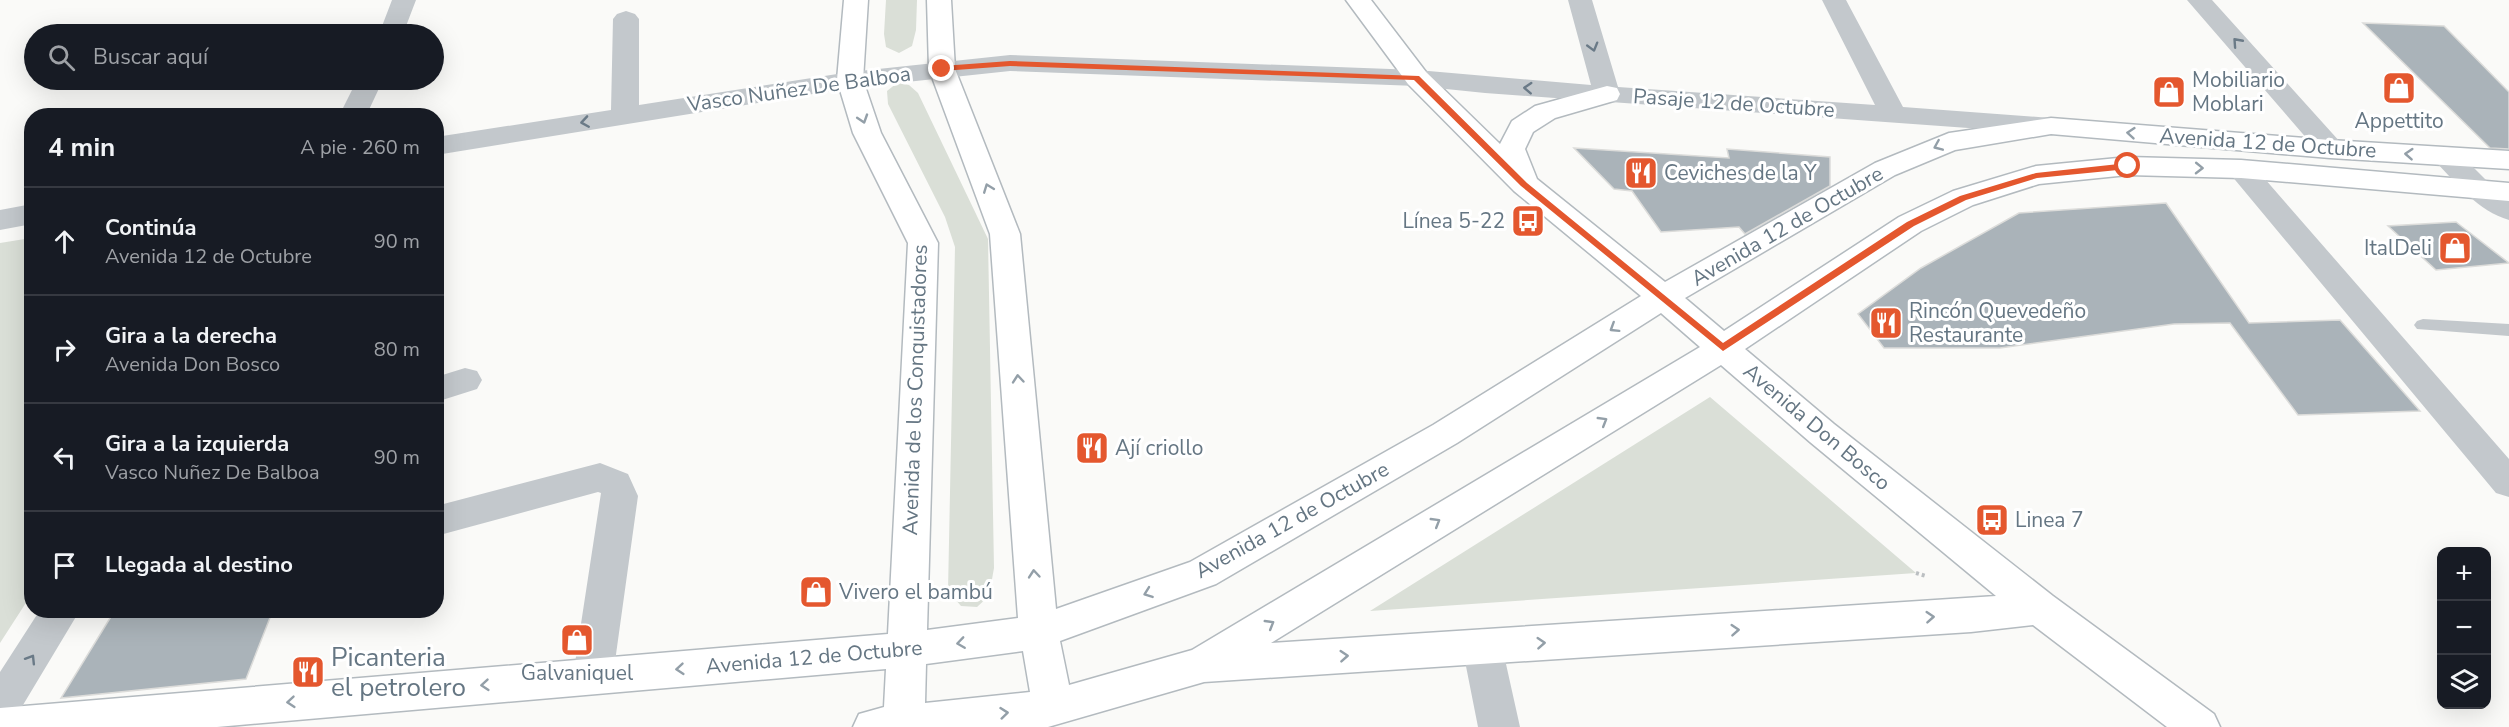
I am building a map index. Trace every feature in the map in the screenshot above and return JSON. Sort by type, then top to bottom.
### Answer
[{"type":"main road","name":"Avenida de los Conquistadores","points":[[856,0],[850,80],[867,133],[923,243],[905,650],[889,725]]},
{"type":"main road","points":[[939,0],[942,69],[1005,234],[1040,632],[1051,718]]},
{"type":"main road","name":"Avenida Don Bosco","points":[[1358,0],[1417,78],[1524,184],[1663,297],[1822,433],[2039,608],[2199,727]]},
{"type":"main road","points":[[1524,184],[1511,149],[1522,128],[1545,112],[1607,94]]},
{"type":"main road","name":"Avenida 12 de Octubre","points":[[0,727],[905,650],[1040,632],[1203,573],[1445,434],[1663,297],[1885,169],[1949,142],[2051,126],[2331,149],[2509,160]]},
{"type":"main road","name":"Avenida 12 de Octubre","points":[[889,725],[1051,718],[1202,665],[1723,348],[1910,224],[1963,198],[2036,175],[2128,166],[2241,169],[2509,192]]},
{"type":"main road","points":[[1202,665],[1971,615],[2039,608]]},
{"type":"street","points":[[396,24],[404,0]]},
{"type":"street","points":[[1580,0],[1607,94]]},
{"type":"street","points":[[1834,0],[1894,115]]},
{"type":"street","points":[[2199,0],[2331,149]]},
{"type":"street","points":[[625,115],[626,19]]},
{"type":"street","name":"Vasco Nuñez De Balboa","points":[[444,145],[850,80],[1010,63],[1417,78]]},
{"type":"street","name":"Pasaje 12 de Octubre","points":[[1417,78],[1485,85],[2051,126]]},
{"type":"street","points":[[356,108],[365,90]]},
{"type":"street","points":[[2446,156],[2480,191],[2509,210]]},
{"type":"street","points":[[2241,169],[2509,483]]},
{"type":"street","points":[[0,220],[24,216]]},
{"type":"street","points":[[444,519],[600,477],[615,484],[620,496],[593,676]]},
{"type":"street","points":[[0,707],[56,618]]},
{"type":"street","points":[[1482,646],[1499,727]]},
{"type":"lane","points":[[2423,325],[2509,330]]},
{"type":"shaded area","points":[[886,0],[917,0],[916,30],[912,46],[899,53],[886,47],[884,34]]},
{"type":"shaded area","points":[[897,83],[909,85],[918,93],[988,239],[994,568],[989,596],[977,607],[961,606],[948,591],[955,247],[945,217],[888,104],[887,91]]},
{"type":"shaded area","points":[[24,239],[24,606],[0,643],[0,243]]},
{"type":"shaded area","points":[[1710,397],[1916,573],[1370,611]]},
{"type":"building","points":[[2363,23],[2444,26],[2509,92],[2509,149],[2490,148]]},
{"type":"building","points":[[1574,148],[1729,158],[1727,149],[1830,157],[1830,186],[1745,234],[1739,227],[1661,232],[1632,191],[1614,189]]},
{"type":"building","points":[[2166,203],[2249,323],[2340,320],[2420,411],[2298,415],[2230,323],[2174,324],[2000,348],[1884,348],[1858,314],[1921,268],[2019,213]]},
{"type":"building","points":[[2456,222],[2509,263],[2436,270],[2388,226]]},
{"type":"building","points":[[110,618],[270,618],[246,679],[61,698]]},
{"type":"place","name":"Appettito","points":[[2399,88]]},
{"type":"place","name":"Mobiliario Moblari","points":[[2169,92]]},
{"type":"place","name":"Ceviches de la Y","points":[[1641,173]]},
{"type":"place","name":"Línea 5-22","points":[[1528,221]]},
{"type":"place","name":"ItalDeli","points":[[2455,248]]},
{"type":"place","name":"Rincón Quevedeño Restaurante","points":[[1886,323]]},
{"type":"place","name":"Ají criollo","points":[[1092,448]]},
{"type":"place","name":"Linea 7","points":[[1992,520]]},
{"type":"place","name":"Vivero el bambú","points":[[816,592]]},
{"type":"place","name":"Galvaniquel","points":[[577,640]]},
{"type":"place","name":"Picanteria el petrolero","points":[[308,672]]},
{"type":"route","points":[[942,69],[1010,63],[1417,78],[1524,184],[1723,348],[1910,224],[1963,198],[2036,175],[2128,166]]}]
